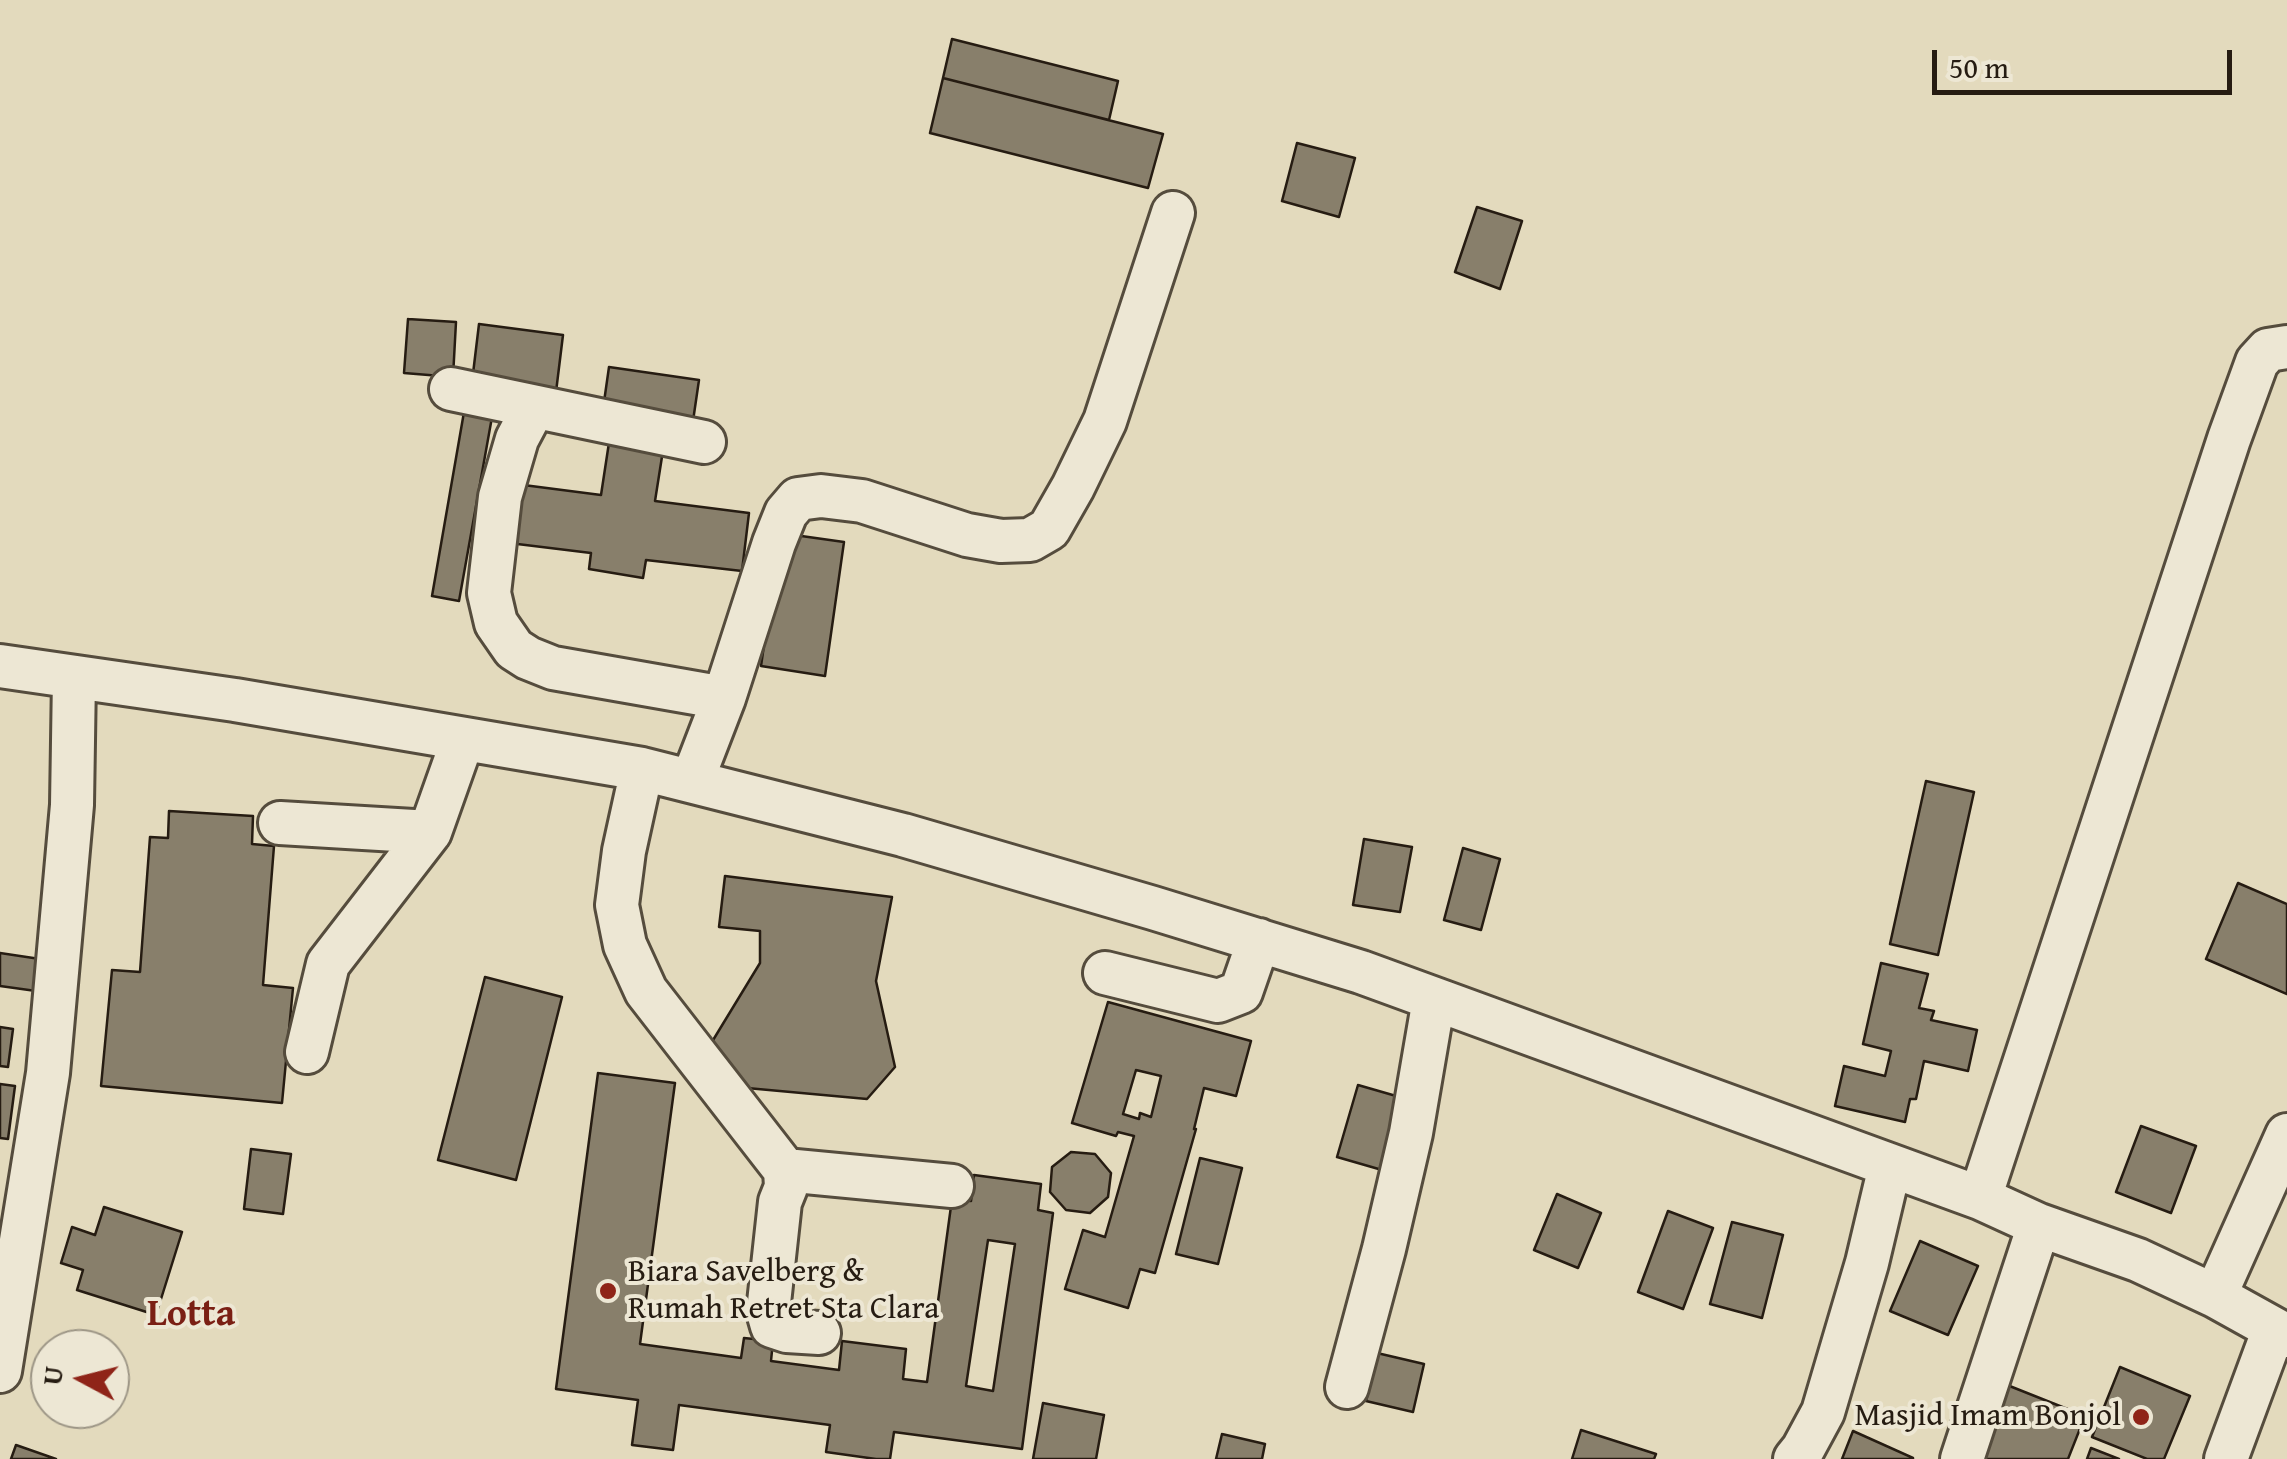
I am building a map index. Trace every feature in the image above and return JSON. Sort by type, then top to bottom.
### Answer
[{"type":"street","points":[[692,782],[724,698],[774,543],[786,514],[798,499],[820,496],[862,500],[968,535],[1001,541],[1030,540],[1050,529],[1105,421],[1174,213]]},
{"type":"street","points":[[1980,1198],[2257,362],[2268,350],[2287,347]]},
{"type":"street","points":[[451,389],[704,442]]},
{"type":"street","points":[[534,407],[517,439],[500,496],[489,593],[496,623],[514,649],[552,668],[724,698]]},
{"type":"street","points":[[0,666],[235,700],[642,769],[903,835],[1362,972],[1980,1198],[2039,1225],[2138,1260],[2216,1296],[2280,1332],[2226,1459]]},
{"type":"street","points":[[0,1371],[48,1073],[72,805],[74,676]]},
{"type":"street","points":[[307,1052],[328,964],[430,832],[462,739]]},
{"type":"street","points":[[642,769],[624,851],[618,905],[625,945],[646,991],[786,1170],[768,1312],[772,1326],[787,1332],[819,1333]]},
{"type":"street","points":[[280,823],[430,832]]},
{"type":"street","points":[[1105,973],[1218,1001],[1241,992],[1259,940]]},
{"type":"street","points":[[1347,1387],[1411,1133],[1434,999]]},
{"type":"street","points":[[2216,1296],[2287,1135]]},
{"type":"street","points":[[1795,1459],[1823,1412],[1890,1166]]},
{"type":"street","points":[[786,1170],[952,1186]]},
{"type":"street","points":[[1962,1459],[2039,1225]]},
{"type":"building","points":[[952,39],[1118,81],[1109,120],[943,78]]},
{"type":"building","points":[[943,78],[1163,134],[1148,188],[930,133]]},
{"type":"building","points":[[1297,143],[1355,158],[1339,217],[1282,201]]},
{"type":"building","points":[[1477,207],[1522,221],[1500,289],[1455,272]]},
{"type":"building","points":[[408,319],[456,322],[453,377],[404,373]]},
{"type":"building","points":[[479,324],[563,335],[556,392],[472,382]]},
{"type":"building","points":[[609,367],[699,380],[693,421],[603,409]]},
{"type":"building","points":[[464,412],[492,417],[459,601],[432,596]]},
{"type":"building","points":[[610,436],[664,444],[655,501],[749,513],[742,571],[646,560],[643,578],[589,569],[591,553],[501,542],[508,483],[601,495]]},
{"type":"building","points":[[780,533],[844,542],[825,676],[761,666]]},
{"type":"building","points":[[1926,781],[1974,792],[1938,955],[1890,944]]},
{"type":"building","points":[[169,811],[253,816],[252,844],[274,846],[263,985],[293,988],[282,1103],[101,1086],[112,970],[140,972],[150,837],[168,838]]},
{"type":"building","points":[[1364,839],[1412,847],[1400,912],[1353,905]]},
{"type":"building","points":[[1463,848],[1500,859],[1481,930],[1444,920]]},
{"type":"building","points":[[725,876],[892,897],[876,981],[895,1067],[867,1099],[736,1087],[707,1050],[760,963],[760,931],[719,927]]},
{"type":"building","points":[[2238,883],[2287,904],[2287,994],[2206,959]]},
{"type":"building","points":[[0,953],[40,959],[36,991],[0,986]]},
{"type":"building","points":[[1881,963],[1928,974],[1919,1008],[1934,1011],[1931,1020],[1977,1030],[1968,1071],[1924,1061],[1916,1099],[1910,1099],[1905,1122],[1835,1106],[1844,1066],[1885,1076],[1891,1051],[1863,1044]]},
{"type":"building","points":[[485,977],[562,997],[516,1180],[438,1160]]},
{"type":"building","points":[[1108,1002],[1251,1041],[1236,1096],[1204,1088],[1155,1273],[1140,1269],[1128,1308],[1065,1289],[1083,1230],[1105,1237],[1134,1136],[1118,1132],[1116,1136],[1072,1123]],"holes":[[[1136,1070],[1161,1076],[1151,1117],[1140,1113],[1139,1119],[1123,1114]]]},
{"type":"building","points":[[0,1027],[13,1029],[8,1067],[0,1066]]},
{"type":"building","name":"Biara Savelberg & Rumah Retret Sta Clara","points":[[598,1073],[675,1083],[640,1344],[741,1358],[744,1338],[773,1341],[771,1361],[839,1370],[842,1341],[906,1349],[903,1379],[927,1382],[952,1199],[971,1201],[974,1175],[1041,1184],[1038,1210],[1053,1213],[1022,1449],[894,1432],[890,1459],[876,1459],[826,1452],[830,1425],[679,1405],[673,1450],[632,1445],[638,1400],[556,1389]],"holes":[[[988,1240],[1015,1244],[993,1391],[966,1386]]]},
{"type":"building","points":[[0,1084],[15,1086],[8,1139],[0,1138]]},
{"type":"building","points":[[1358,1085],[1410,1100],[1389,1172],[1337,1157]]},
{"type":"building","points":[[2141,1126],[2196,1146],[2171,1213],[2116,1192]]},
{"type":"building","points":[[251,1149],[291,1154],[283,1214],[244,1209]]},
{"type":"building","points":[[1071,1152],[1095,1154],[1111,1173],[1108,1197],[1090,1213],[1066,1210],[1050,1192],[1052,1167]]},
{"type":"building","points":[[1200,1158],[1242,1168],[1218,1264],[1176,1254]]},
{"type":"building","points":[[1557,1194],[1601,1213],[1578,1268],[1534,1250]]},
{"type":"building","points":[[104,1207],[182,1232],[156,1315],[77,1290],[83,1270],[61,1263],[72,1227],[95,1235]]},
{"type":"building","points":[[1668,1211],[1713,1228],[1683,1309],[1638,1292]]},
{"type":"building","points":[[1732,1222],[1783,1235],[1762,1318],[1710,1304]]},
{"type":"building","points":[[1920,1241],[1978,1266],[1948,1335],[1890,1311]]},
{"type":"building","points":[[1377,1353],[1424,1364],[1413,1412],[1366,1401]]},
{"type":"building","name":"Masjid Imam Bonjol","points":[[2120,1367],[2190,1396],[2164,1459],[2147,1459],[2092,1437]]},
{"type":"building","points":[[1997,1381],[2085,1416],[2068,1459],[1984,1459]]},
{"type":"building","points":[[1043,1403],[1104,1415],[1096,1459],[1033,1459]]},
{"type":"building","points":[[1581,1430],[1656,1454],[1654,1459],[1572,1459]]},
{"type":"building","points":[[1853,1431],[1913,1458],[1913,1459],[1842,1459]]},
{"type":"building","points":[[1222,1434],[1265,1444],[1262,1459],[1216,1459]]},
{"type":"building","points":[[16,1445],[56,1459],[11,1459]]},
{"type":"building","points":[[2091,1448],[2119,1459],[2087,1459]]},
{"type":"place","name":"Biara Savelberg & Rumah Retret Sta Clara","points":[[608,1291]]},
{"type":"place","name":"Masjid Imam Bonjol","points":[[2141,1417]]},
{"type":"district","name":"Lotta","points":[[191,1315]]}]
